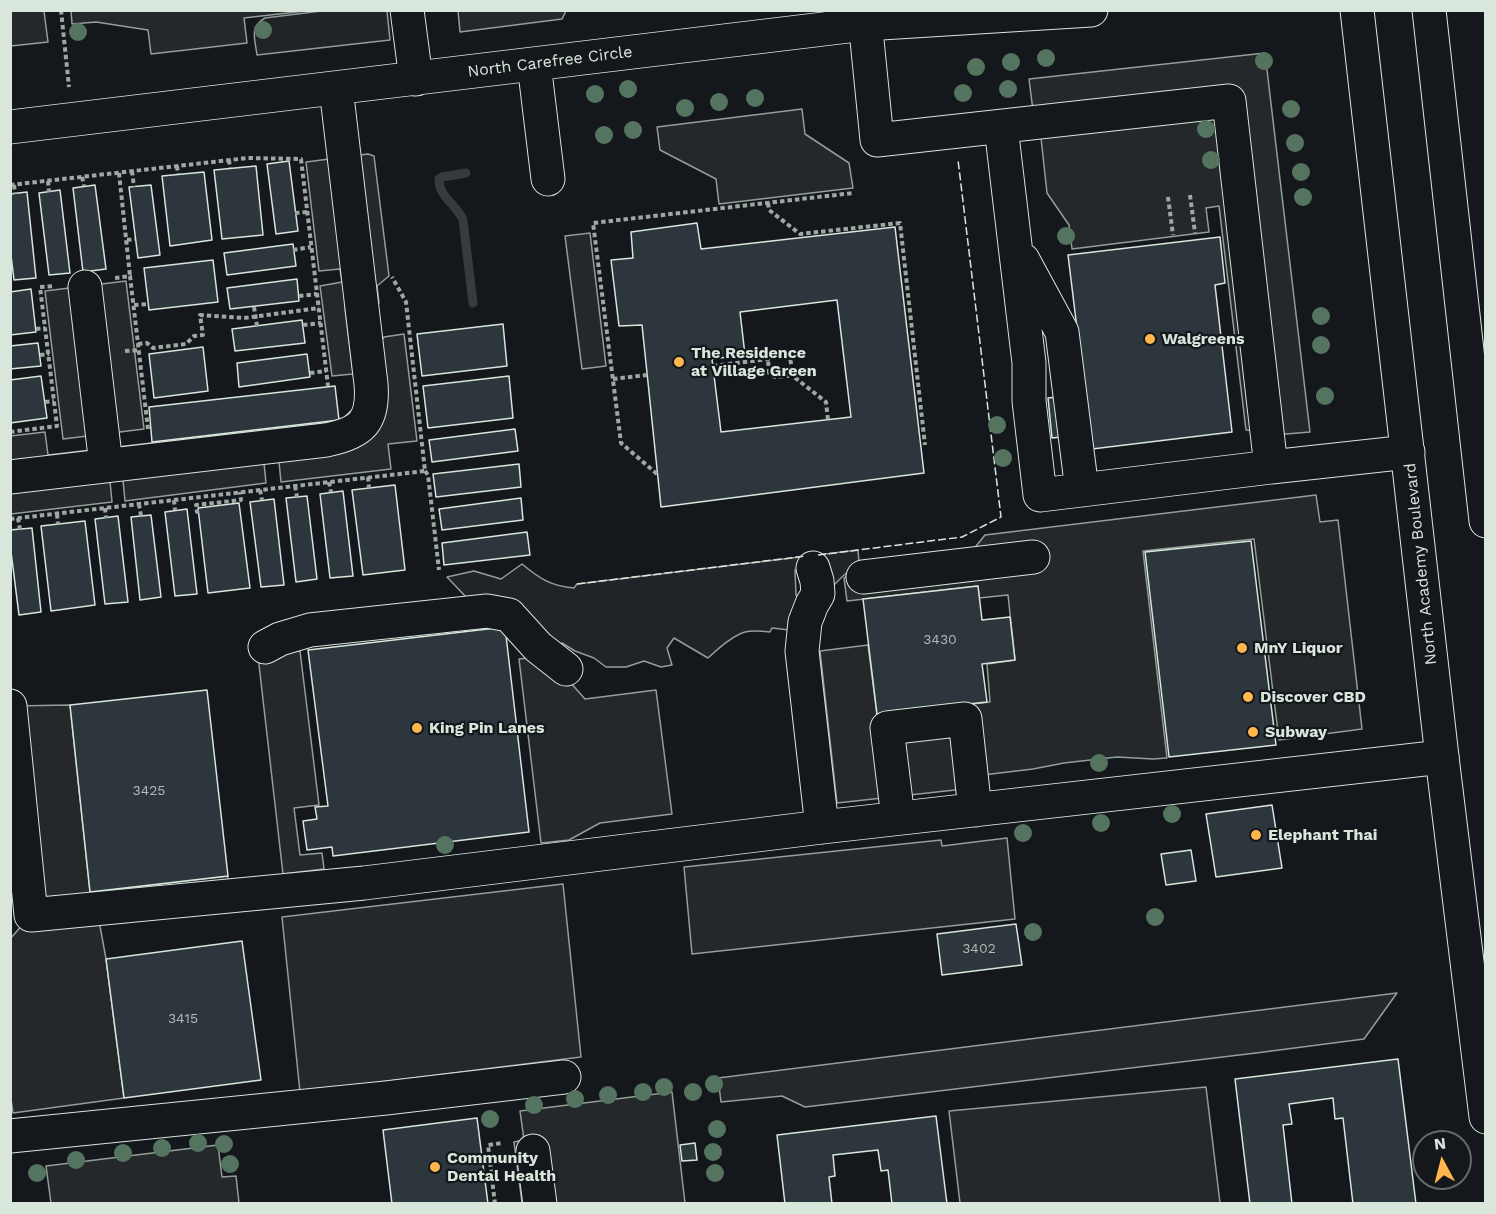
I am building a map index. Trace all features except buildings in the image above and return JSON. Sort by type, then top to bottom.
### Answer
[{"type":"main road","points":[[407,10],[416,79]]},
{"type":"main road","name":"North Academy Boulevard","points":[[1357,10],[1485,1117]]},
{"type":"main road","points":[[1429,10],[1477,371],[1485,521]]},
{"type":"main road","name":"North Carefree Circle","points":[[10,127],[534,64],[864,17],[1080,11]]},
{"type":"main road","points":[[864,17],[877,140],[1229,101],[1271,468]]},
{"type":"main road","points":[[534,64],[548,179]]},
{"type":"main road","points":[[10,477],[326,440],[354,431],[364,423],[370,411],[371,384],[336,88]]},
{"type":"main road","points":[[1001,127],[1029,363],[1029,401],[1040,495],[1408,452]]},
{"type":"main road","points":[[85,287],[106,465]]},
{"type":"main road","points":[[863,577],[1033,557]]},
{"type":"main road","points":[[813,568],[818,594],[805,622],[802,651],[822,827]]},
{"type":"main road","points":[[265,647],[280,639],[310,630],[487,611],[509,615],[538,646],[566,669]]},
{"type":"main road","points":[[10,706],[31,915],[364,883],[822,827],[1442,757]]},
{"type":"main road","points":[[898,819],[887,728],[965,719],[975,810]]},
{"type":"main road","points":[[10,1136],[386,1098],[564,1077]]},
{"type":"main road","points":[[522,1147],[540,1203]]},
{"type":"path","points":[[61,10],[69,87]]},
{"type":"path","points":[[15,194],[12,185],[248,158],[301,159],[328,386]]},
{"type":"path","points":[[229,160],[230,168]]},
{"type":"path","points":[[177,166],[178,174]]},
{"type":"path","points":[[132,171],[134,187]]},
{"type":"path","points":[[119,173],[130,276]]},
{"type":"path","points":[[82,177],[84,186]]},
{"type":"path","points":[[48,181],[49,192]]},
{"type":"path","points":[[657,474],[621,443],[593,223],[853,193]]},
{"type":"path","points":[[1190,195],[1195,233]]},
{"type":"path","points":[[1168,197],[1173,235]]},
{"type":"path","points":[[768,203],[769,210],[801,234],[900,223],[925,445]]},
{"type":"path","points":[[295,213],[307,212]]},
{"type":"path","points":[[127,240],[135,239]]},
{"type":"path","points":[[293,250],[311,248]]},
{"type":"path","points":[[299,296],[317,294]]},
{"type":"path","points":[[134,305],[148,304]]},
{"type":"path","points":[[254,307],[257,326]]},
{"type":"path","points":[[138,344],[147,343],[153,348],[186,344],[194,336],[202,335],[200,315],[244,318],[319,308]]},
{"type":"path","points":[[303,325],[321,323]]},
{"type":"path","points":[[36,329],[45,328]]},
{"type":"path","points":[[411,350],[419,349]]},
{"type":"path","points":[[40,355],[49,354]]},
{"type":"path","points":[[713,366],[768,359],[771,356],[786,354],[790,357],[792,370],[788,376],[775,377],[770,373],[768,359]]},
{"type":"path","points":[[310,373],[326,371]]},
{"type":"path","points":[[789,374],[826,402],[828,420]]},
{"type":"path","points":[[613,379],[647,375]]},
{"type":"path","points":[[45,402],[54,401]]},
{"type":"path","points":[[417,403],[425,402]]},
{"type":"path","points":[[423,450],[430,449]]},
{"type":"path","points":[[425,471],[428,475],[439,570]]},
{"type":"path","points":[[368,477],[369,488]]},
{"type":"path","points":[[330,482],[331,492]]},
{"type":"path","points":[[429,485],[435,484]]},
{"type":"path","points":[[295,486],[297,497]]},
{"type":"path","points":[[261,490],[262,500]]},
{"type":"path","points":[[199,512],[197,512],[196,505],[241,500],[240,492]]},
{"type":"path","points":[[174,500],[175,510]]},
{"type":"path","points":[[139,504],[141,516]]},
{"type":"path","points":[[105,508],[106,518]]},
{"type":"path","points":[[57,514],[58,524]]},
{"type":"path","points":[[18,519],[20,530]]},
{"type":"path","points":[[434,526],[441,525]]},
{"type":"path","points":[[438,561],[444,560]]},
{"type":"path","points":[[495,1203],[488,1145],[522,1147]]},
{"type":"shaded area","points":[[71,10],[305,11],[244,18],[247,43],[151,54],[148,30],[96,22],[72,24]]},
{"type":"shaded area","points":[[458,10],[566,11],[562,19],[460,32]]},
{"type":"shaded area","points":[[10,11],[44,11],[48,42],[11,46]]},
{"type":"shaded area","points":[[321,11],[387,11],[390,40],[257,55],[255,29],[265,18]]},
{"type":"shaded area","points":[[1265,53],[1310,432],[1286,434],[1246,430],[1219,206],[1206,208],[1209,232],[1072,249],[1069,225],[1047,193],[1041,138],[1032,103],[1029,79]]},
{"type":"shaded area","points":[[802,109],[805,134],[849,163],[853,188],[719,204],[716,179],[660,150],[657,127]]},
{"type":"shaded area","points":[[368,154],[374,156],[389,276],[377,286],[379,303],[345,308],[353,374],[332,376],[320,286],[342,282],[340,269],[319,271],[306,162]]},
{"type":"shaded area","points":[[590,233],[606,366],[582,369],[565,236]]},
{"type":"shaded area","points":[[126,281],[144,429],[63,439],[45,291]]},
{"type":"shaded area","points":[[404,334],[417,441],[388,444],[391,469],[281,482],[279,462],[264,463],[266,483],[125,501],[123,480],[110,481],[112,502],[11,514],[10,436],[45,432],[48,455],[340,421],[353,409],[357,396],[354,374],[384,337]]},
{"type":"shaded area","points":[[1316,495],[1320,522],[1338,520],[1362,729],[1279,740],[1254,539],[1143,551],[1167,758],[1117,757],[1064,763],[983,775],[982,787],[837,803],[820,651],[868,645],[877,715],[990,702],[987,664],[1015,660],[1008,595],[979,598],[978,586],[847,601],[844,578],[859,568],[969,555],[985,535]]},
{"type":"shaded area","points":[[858,550],[859,563],[834,585],[821,581],[802,569],[795,570],[796,595],[804,605],[789,630],[772,628],[770,632],[745,632],[730,640],[708,658],[674,638],[667,648],[672,665],[661,667],[644,661],[626,667],[606,667],[594,658],[562,643],[557,646],[467,598],[447,577],[474,571],[501,579],[522,564],[546,581],[574,588],[577,584]]},
{"type":"shaded area","points":[[300,651],[319,805],[294,808],[300,855],[322,853],[324,869],[283,874],[258,656]]},
{"type":"shaded area","points":[[547,656],[585,699],[656,690],[672,814],[600,823],[569,840],[541,843],[519,659]]},
{"type":"shaded area","points":[[70,705],[90,892],[228,876],[224,903],[98,915],[124,1098],[13,1113],[10,1092],[10,939],[31,915],[11,706]]},
{"type":"shaded area","points":[[1007,838],[1015,919],[692,954],[684,867],[941,840],[942,846]]},
{"type":"shaded area","points":[[563,884],[581,1057],[300,1092],[282,917]]},
{"type":"shaded area","points":[[1397,993],[1364,1039],[805,1107],[782,1096],[721,1102],[718,1078]]},
{"type":"shaded area","points":[[1206,1087],[1220,1203],[960,1203],[949,1111]]},
{"type":"shaded area","points":[[672,1092],[685,1203],[522,1203],[514,1142],[524,1140],[520,1111]]},
{"type":"shaded area","points":[[218,1145],[222,1177],[236,1176],[239,1203],[51,1203],[46,1166]]},
{"type":"waterway","points":[[466,173],[442,177],[439,179],[439,185],[463,220],[473,303]]},
{"type":"fence","points":[[818,555],[962,537],[1001,517],[958,160]]},
{"type":"fence","points":[[577,584],[806,556]]},
{"type":"place","name":"Walgreens","points":[[1150,339]]},
{"type":"place","name":"The Residence at Village Green","points":[[679,362]]},
{"type":"place","name":"MnY Liquor","points":[[1242,648]]},
{"type":"place","name":"Discover CBD","points":[[1248,697]]},
{"type":"place","name":"King Pin Lanes","points":[[417,728]]},
{"type":"place","name":"Subway","points":[[1253,732]]},
{"type":"place","name":"Elephant Thai","points":[[1256,835]]},
{"type":"place","name":"Community Dental Health","points":[[435,1167]]}]
